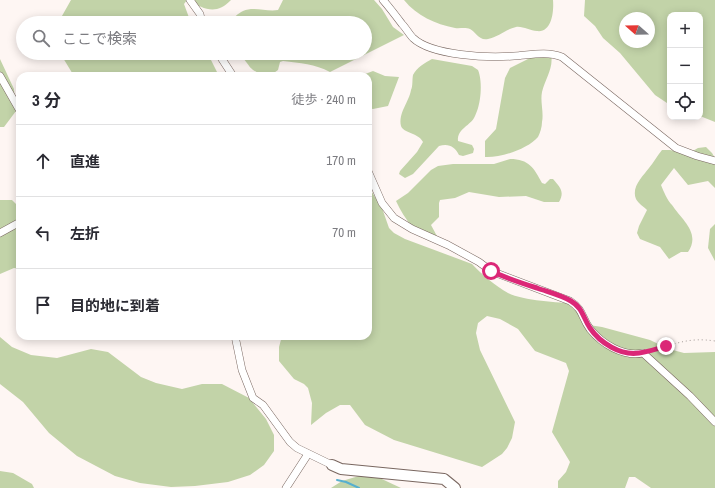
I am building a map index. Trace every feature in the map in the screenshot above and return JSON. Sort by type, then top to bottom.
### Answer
[{"type":"street","points":[[383,0],[412,37],[426,46],[442,51],[482,57],[504,57],[542,53],[555,54],[562,57],[676,148],[715,161]]},
{"type":"street","points":[[192,1],[200,16]]},
{"type":"street","points":[[223,60],[230,72]]},
{"type":"street","points":[[0,76],[16,104]]},
{"type":"street","points":[[372,180],[382,203],[394,218],[412,229],[448,245],[479,262],[491,271],[554,293],[570,301],[579,307],[590,328],[600,339],[610,347],[627,353],[642,353],[690,396],[715,422]]},
{"type":"street","points":[[0,233],[16,224]]},
{"type":"street","points":[[236,340],[242,370],[253,398],[263,406],[290,442],[297,448],[341,469],[444,479],[455,488]]},
{"type":"street","points":[[286,488],[308,454]]},
{"type":"path","points":[[642,353],[688,340],[715,340]]},
{"type":"green space","points":[[71,0],[187,0],[184,4],[188,16],[62,16]]},
{"type":"green space","points":[[189,0],[231,0],[221,8],[210,9]]},
{"type":"green space","points":[[283,0],[374,0],[382,9],[393,27],[404,35],[372,51],[372,16],[236,16],[247,10],[278,10]]},
{"type":"green space","points":[[404,0],[553,0],[553,10],[549,25],[542,31],[534,31],[516,27],[492,38],[482,39],[470,29],[457,28],[434,22],[415,11]]},
{"type":"green space","points":[[585,0],[715,0],[715,122],[703,117],[703,12],[667,12],[667,103],[655,95],[620,53],[603,38],[595,26],[584,16]]},
{"type":"green space","points":[[544,51],[551,54],[552,59],[542,92],[542,118],[538,137],[521,149],[498,156],[485,157],[485,141],[496,129],[505,78],[510,68]]},
{"type":"green space","points":[[0,59],[14,89],[16,111],[4,127],[0,127]]},
{"type":"green space","points":[[432,59],[472,66],[478,70],[481,87],[479,106],[471,122],[462,130],[458,137],[458,141],[472,145],[474,149],[473,153],[463,156],[459,155],[456,150],[449,145],[439,146],[413,174],[405,178],[399,174],[400,171],[417,152],[423,142],[418,137],[402,128],[400,121],[402,112],[412,88],[413,75],[419,67]]},
{"type":"green space","points":[[64,60],[211,60],[217,72],[72,72]]},
{"type":"green space","points":[[245,60],[354,60],[330,72],[301,63],[283,61],[280,62],[278,70],[275,72],[256,72]]},
{"type":"green space","points":[[373,71],[385,76],[399,77],[388,106],[372,109],[372,72],[370,72]]},
{"type":"green space","points":[[706,147],[715,158],[715,188],[708,181],[688,185],[674,168],[661,185],[669,201],[689,227],[692,239],[688,252],[681,252],[669,259],[660,247],[640,239],[637,233],[647,210],[636,199],[636,186],[662,150],[684,153]]},
{"type":"green space","points":[[510,159],[517,159],[530,165],[542,183],[545,184],[550,179],[553,179],[560,187],[562,192],[559,202],[544,202],[526,196],[499,197],[469,192],[455,198],[440,200],[439,217],[431,225],[438,238],[436,243],[423,236],[407,221],[396,201],[408,193],[431,170],[438,166],[453,164],[494,164]]},
{"type":"green space","points":[[372,192],[382,208],[389,228],[394,233],[405,239],[472,264],[489,280],[508,293],[523,298],[576,304],[589,325],[650,340],[669,349],[684,353],[715,352],[715,488],[651,488],[635,477],[629,477],[625,488],[558,488],[558,481],[566,472],[570,462],[552,432],[569,371],[566,363],[535,351],[518,329],[500,319],[487,316],[478,323],[476,333],[480,350],[515,422],[512,438],[507,448],[502,454],[482,467],[394,440],[365,425],[350,405],[340,405],[326,413],[311,425],[312,403],[308,388],[304,384],[294,379],[279,361],[279,347],[281,340],[372,340]]},
{"type":"green space","points":[[0,200],[12,200],[16,204],[16,268],[0,274]]},
{"type":"green space","points":[[715,224],[715,261],[708,248],[710,229]]},
{"type":"green space","points":[[0,337],[12,347],[31,355],[57,358],[91,349],[108,352],[141,377],[156,383],[182,389],[202,384],[222,384],[249,398],[266,419],[274,435],[274,451],[264,465],[250,475],[228,482],[171,487],[140,483],[115,476],[77,456],[49,433],[23,402],[0,384]]},
{"type":"green space","points":[[0,471],[13,473],[32,484],[34,488],[0,488]]},
{"type":"green space","points":[[369,473],[401,488],[331,488],[342,481]]},
{"type":"waterway","points":[[337,480],[359,488]]},
{"type":"route","points":[[491,271],[554,293],[570,301],[579,307],[590,328],[610,347],[627,353],[639,354],[666,346]]}]
